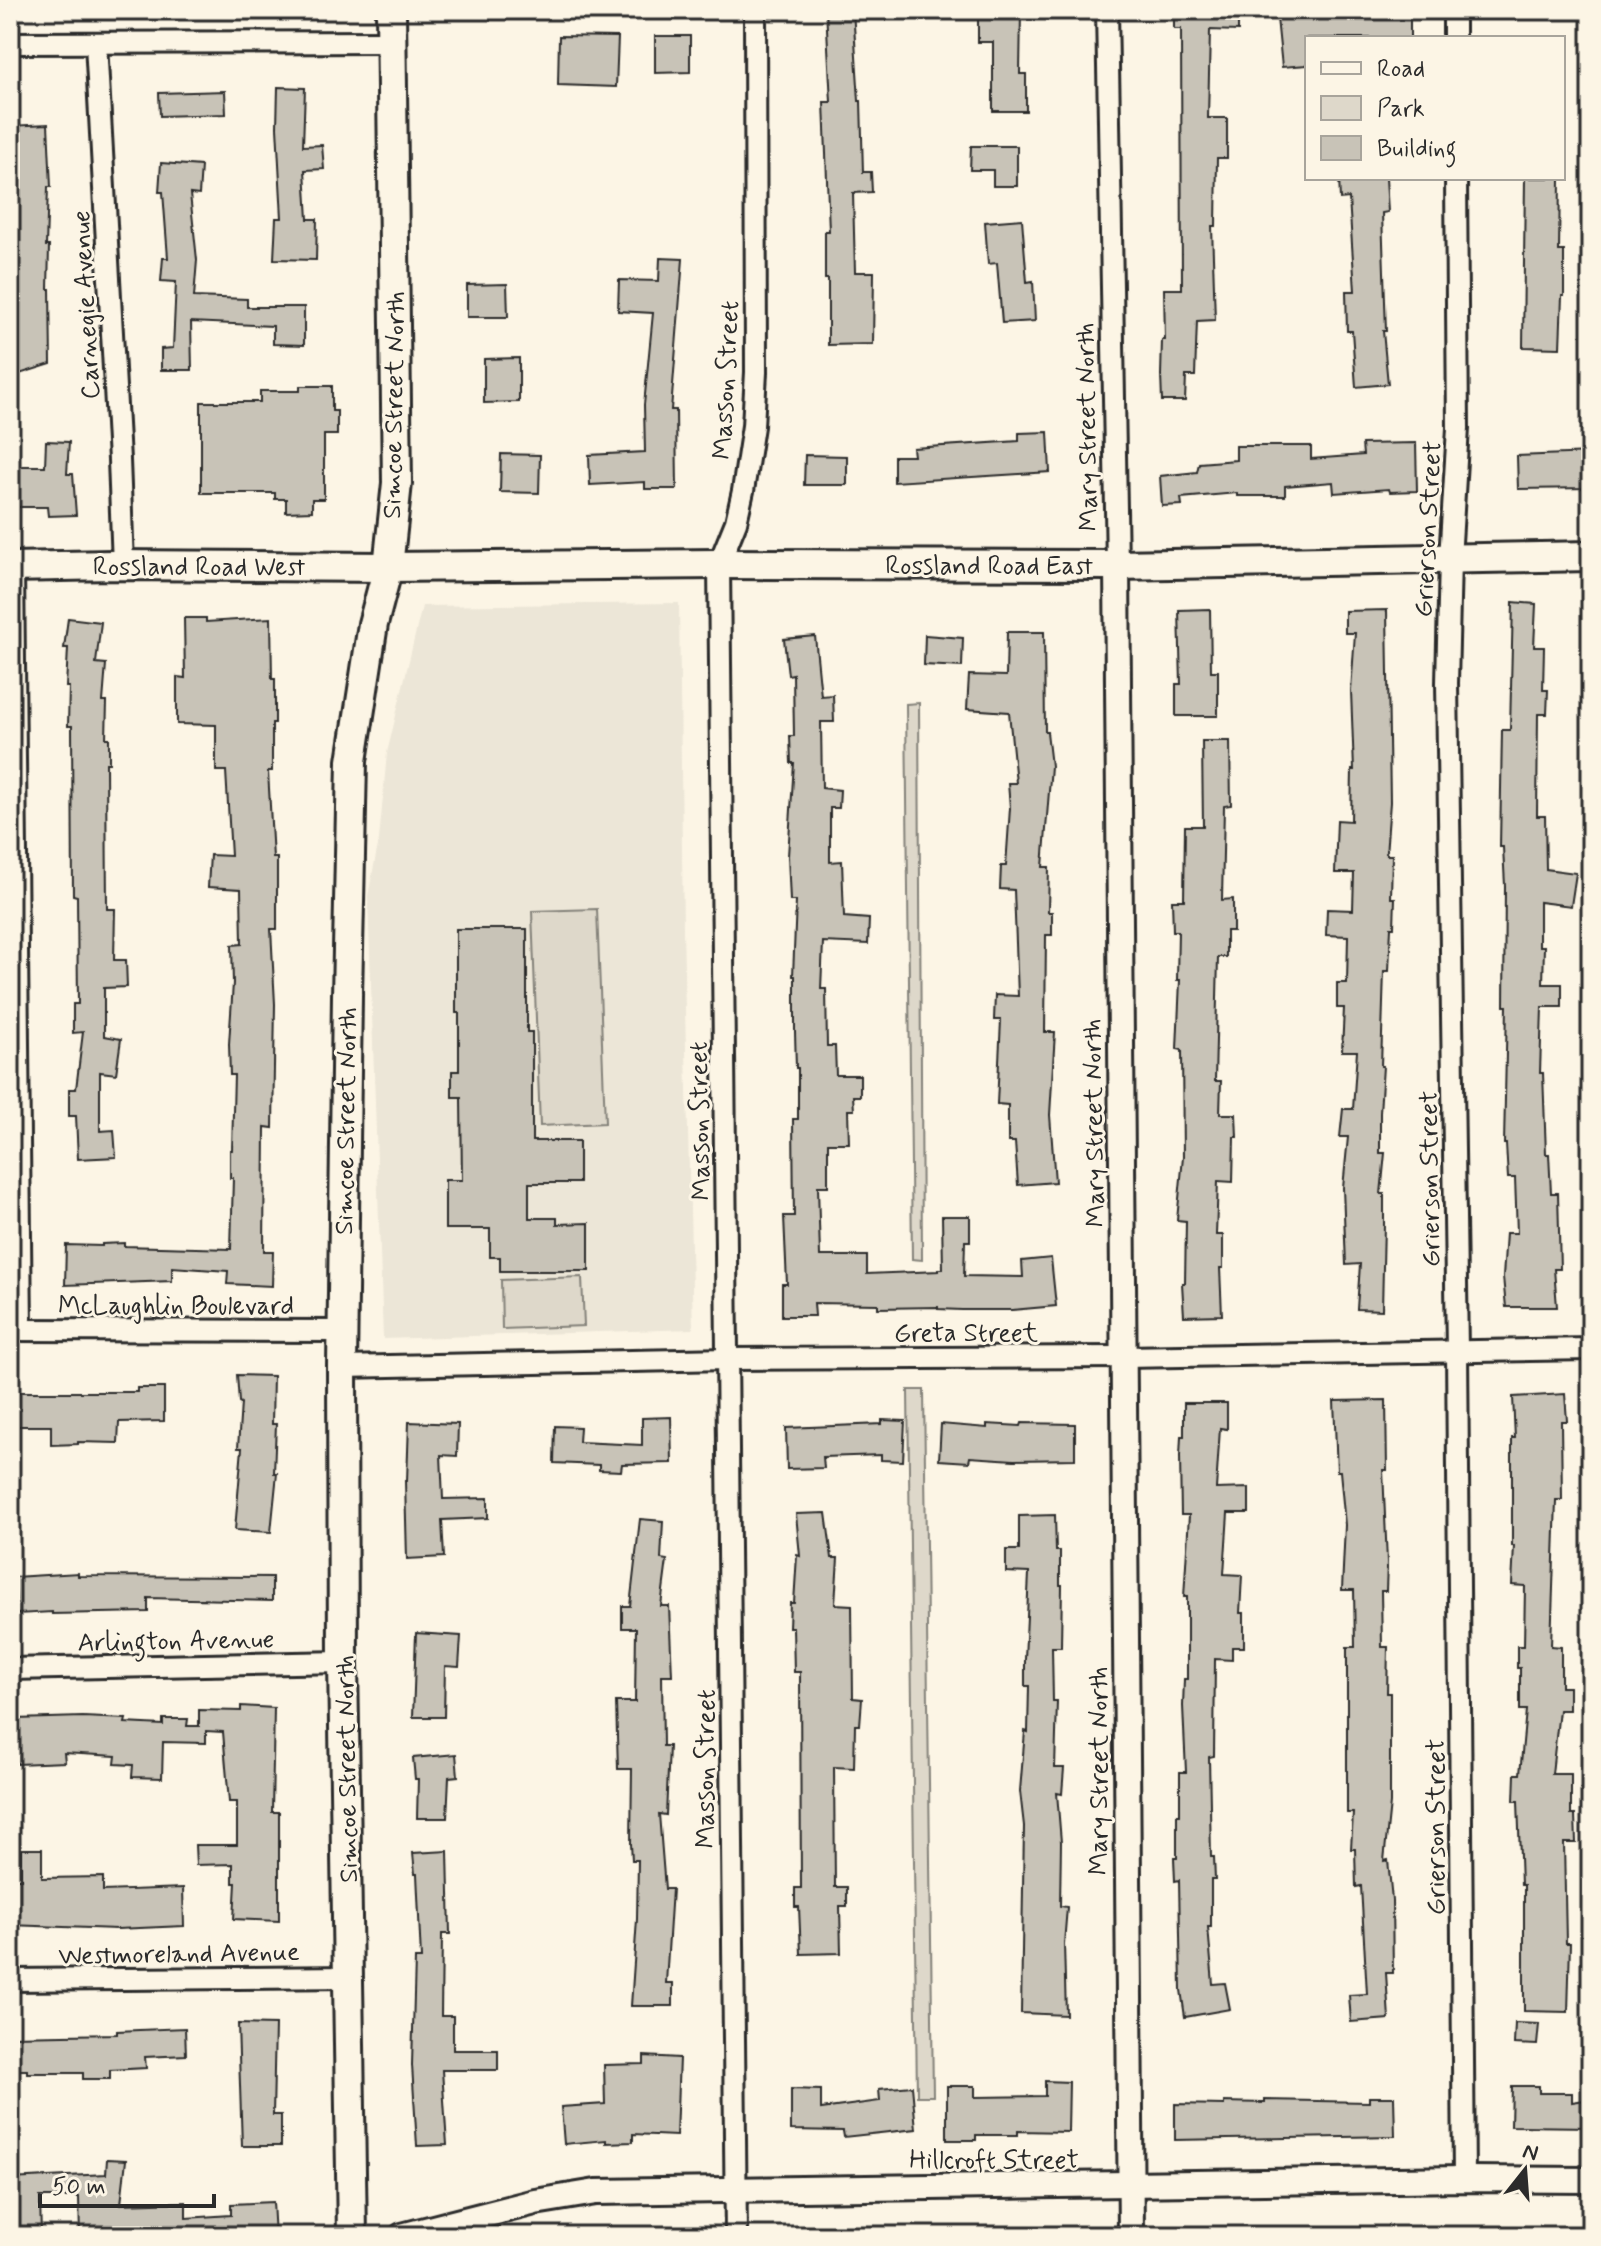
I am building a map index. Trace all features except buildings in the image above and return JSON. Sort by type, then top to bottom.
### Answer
[{"type":"main road","name":"Simcoe Street North","points":[[352,2236],[343,1662],[342,1331],[352,761],[373,624],[388,567],[397,483],[391,10]]},
{"type":"main road","name":"Rossland Road East","points":[[388,567],[1117,565],[1591,556]]},
{"type":"main road","name":"Rossland Road West","points":[[12,567],[388,567]]},
{"type":"street","name":"Masson Street","points":[[736,2236],[719,564],[736,522],[753,426],[756,372],[755,10]]},
{"type":"street","name":"Mary Street North","points":[[1107,10],[1117,565],[1131,2236]]},
{"type":"street","points":[[1454,10],[1454,36]]},
{"type":"street","points":[[10,43],[391,42]]},
{"type":"street","name":"Carnegie Avenue","points":[[96,43],[123,565]]},
{"type":"street","name":"Grierson Street","points":[[1456,180],[1458,428],[1447,683],[1457,1350],[1464,2179]]},
{"type":"street","points":[[12,567],[16,1330]]},
{"type":"street","name":"McLaughlin Boulevard","points":[[16,1330],[342,1331]]},
{"type":"street","name":"Greta Street","points":[[342,1367],[728,1359],[1124,1357],[1591,1349]]},
{"type":"street","name":"Arlington Avenue","points":[[10,1669],[343,1662]]},
{"type":"street","name":"Westmoreland Avenue","points":[[10,1980],[350,1977]]},
{"type":"street","name":"Hillcroft Street","points":[[402,2236],[535,2202],[596,2192],[1464,2179],[1591,2180]]},
{"type":"shaded area","points":[[679,603],[693,1329],[383,1339],[368,896],[379,840],[387,753],[422,606]]},
{"type":"green space","points":[[919,703],[922,1260],[912,1259],[906,704]]},
{"type":"green space","points":[[597,909],[605,1123],[540,1126],[532,911]]},
{"type":"green space","points":[[582,1277],[584,1326],[502,1329],[501,1280]]},
{"type":"green space","points":[[908,1390],[924,1390],[933,2096],[917,2096]]}]
